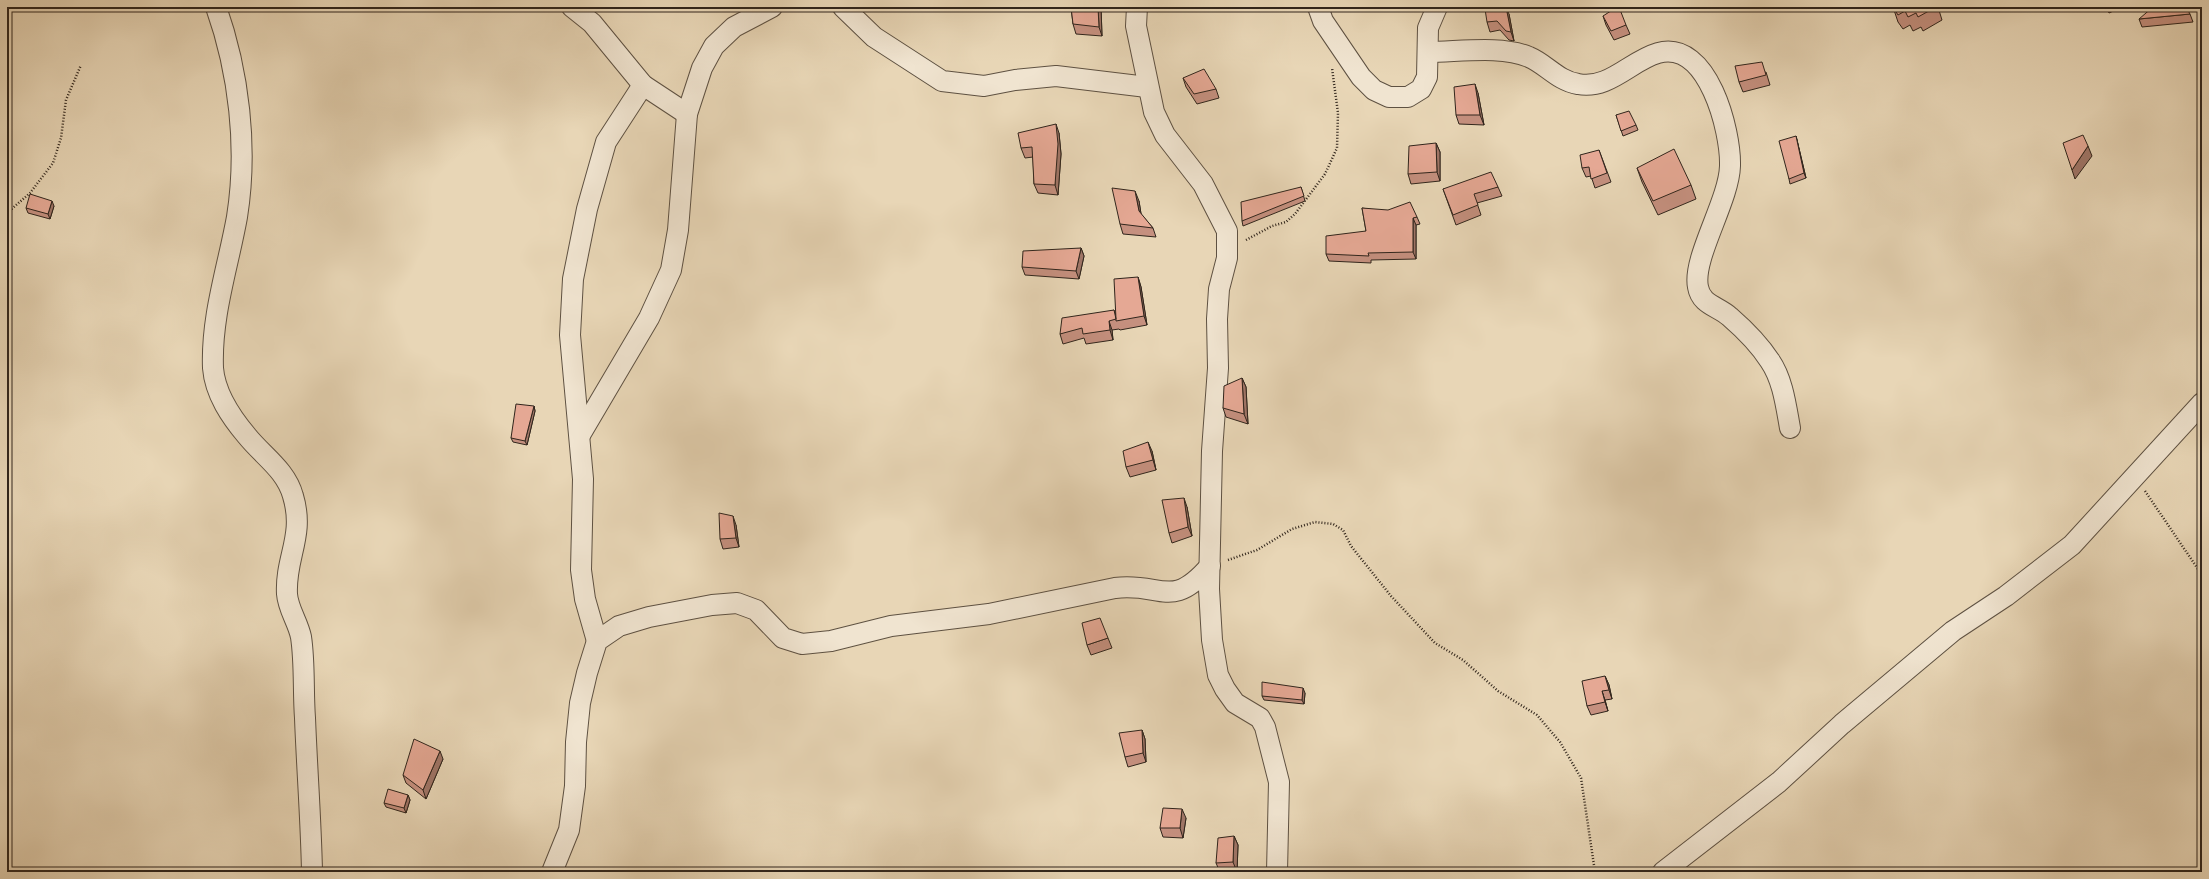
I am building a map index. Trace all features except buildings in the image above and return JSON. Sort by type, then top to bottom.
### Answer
[{"type":"street","points":[[216,7],[234,72],[240,134],[240,173],[237,216],[223,273],[217,314],[213,370],[216,386],[223,403],[247,436],[284,474],[292,492],[298,514],[297,532],[288,577],[287,596],[300,636],[312,872]]},
{"type":"street","points":[[572,7],[592,23],[643,85],[687,114]]},
{"type":"street","points":[[580,435],[649,318],[671,270],[678,230],[687,114],[702,68],[714,46],[734,27],[772,7]]},
{"type":"street","points":[[845,7],[874,37],[942,81],[984,86],[1015,80],[1056,76],[1147,87]]},
{"type":"street","points":[[1137,7],[1136,26],[1147,87],[1154,112],[1165,134],[1203,184],[1227,231],[1227,258],[1219,289],[1217,319],[1218,368],[1212,451],[1210,566],[1212,640],[1218,675],[1225,689],[1235,703],[1260,718],[1265,727],[1274,757],[1279,782],[1277,872]]},
{"type":"street","points":[[1318,7],[1323,21],[1361,77],[1374,90],[1389,97],[1408,97],[1421,89],[1427,77],[1428,28],[1437,7]]},
{"type":"street","points":[[1428,52],[1501,51],[1529,57],[1564,80],[1578,84],[1595,85],[1624,72],[1659,52],[1681,54],[1696,64],[1714,90],[1727,135],[1730,167],[1719,211],[1698,271],[1697,286],[1700,296],[1709,305],[1728,315],[1752,338],[1771,362],[1782,386],[1790,428]]},
{"type":"street","points":[[552,872],[569,830],[575,786],[576,742],[580,703],[597,641],[585,599],[581,570],[583,479],[570,335],[573,279],[587,208],[606,142],[643,85]]},
{"type":"street","points":[[1663,872],[1779,782],[1842,724],[1953,631],[2006,596],[2072,545],[2136,477],[2202,403]]},
{"type":"street","points":[[597,641],[619,626],[649,617],[712,605],[737,603],[756,610],[783,638],[802,644],[831,642],[891,626],[989,614],[1121,587],[1133,586],[1166,593],[1180,591],[1196,582],[1210,566]]},
{"type":"path","points":[[1227,258],[1241,243],[1272,226],[1286,222],[1295,214],[1325,174],[1337,148],[1338,112],[1331,62]]},
{"type":"path","points":[[7,213],[30,194],[53,162],[62,138],[66,100],[81,65]]},
{"type":"path","points":[[2136,477],[2202,575]]},
{"type":"path","points":[[1210,566],[1257,550],[1292,528],[1315,522],[1333,524],[1343,530],[1351,546],[1391,596],[1435,643],[1463,660],[1498,691],[1537,715],[1560,742],[1581,778],[1595,872]]}]
